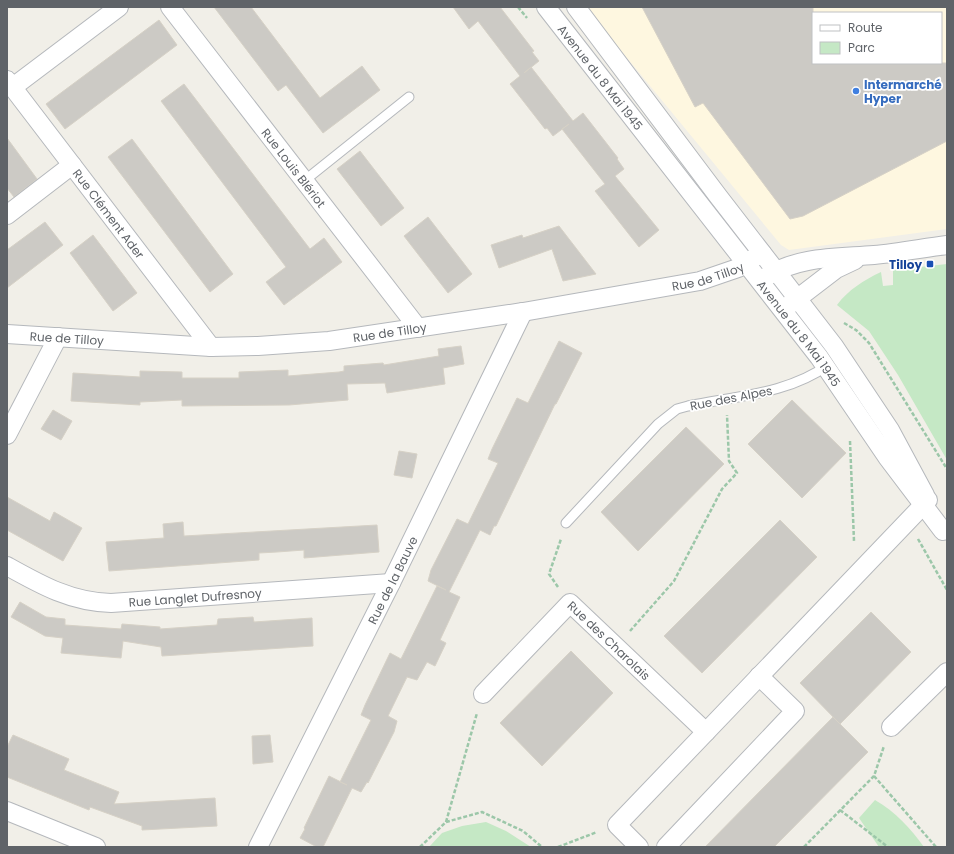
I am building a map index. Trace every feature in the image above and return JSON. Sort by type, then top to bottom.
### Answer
[{"type":"street","points":[[10,84],[119,7]]},
{"type":"street","name":"Rue Louis Blériot","points":[[170,7],[418,328]]},
{"type":"street","name":"Avenue du 8 Mai 1945","points":[[546,7],[826,366],[887,457],[925,502]]},
{"type":"street","name":"Avenue du 8 Mai 1945","points":[[576,7],[841,356],[890,430],[925,502],[945,535]]},
{"type":"street","name":"Rue Clément Ader","points":[[10,84],[211,347]]},
{"type":"street","points":[[7,215],[72,165]]},
{"type":"street","points":[[760,282],[776,271],[808,261],[875,255],[947,245]]},
{"type":"street","name":"Rue de Tilloy","points":[[7,334],[211,347],[258,346],[313,342],[523,312],[700,281],[728,272],[746,264],[762,253]]},
{"type":"street","points":[[782,310],[844,263],[875,255]]},
{"type":"street","name":"Rue de la Bauve","points":[[258,847],[391,583],[523,312]]},
{"type":"street","points":[[7,435],[58,337]]},
{"type":"street","points":[[639,847],[617,825],[925,502]]},
{"type":"street","name":"Rue Langlet Dufresnoy","points":[[7,566],[50,590],[94,603],[119,603],[391,583]]},
{"type":"street","name":"Rue des Charolais","points":[[483,694],[570,603],[706,732]]},
{"type":"street","points":[[891,727],[947,672]]},
{"type":"street","points":[[666,847],[795,711],[759,676]]},
{"type":"street","points":[[7,811],[96,847]]},
{"type":"lane","points":[[581,7],[600,38]]},
{"type":"lane","points":[[304,181],[409,97]]},
{"type":"lane","name":"Rue des Alpes","points":[[566,523],[667,416],[688,406],[784,387],[808,378],[841,356]]},
{"type":"path","points":[[616,647],[674,581],[722,489],[737,473],[729,461],[726,398]]},
{"type":"path","points":[[850,439],[854,541]]},
{"type":"path","points":[[566,523],[549,574],[570,603]]},
{"type":"path","points":[[446,822],[483,694]]},
{"type":"path","points":[[804,847],[874,776],[891,727]]},
{"type":"path","points":[[874,776],[936,847]]},
{"type":"path","points":[[840,810],[888,847]]},
{"type":"path","points":[[420,847],[446,822],[482,812],[523,831],[542,847]]},
{"type":"path","points":[[558,847],[617,825]]},
{"type":"shaded area","points":[[585,7],[947,7],[947,229],[789,250],[781,245]]},
{"type":"green space","points":[[947,264],[947,460],[898,375],[869,331],[837,305],[857,286],[868,278],[881,272],[883,286],[893,285],[893,270]]},
{"type":"green space","points":[[875,800],[890,810],[902,821],[924,847],[879,847],[859,818]]},
{"type":"green space","points":[[486,822],[506,831],[531,847],[429,847],[442,833],[462,826]]},
{"type":"building","points":[[214,7],[251,7],[320,98],[362,66],[380,90],[323,133],[286,85],[278,91]]},
{"type":"building","points":[[453,7],[500,7],[534,51],[532,52],[539,61],[531,67],[573,121],[583,113],[618,158],[617,159],[624,169],[615,176],[659,230],[639,247],[595,191],[605,184],[562,129],[553,136],[547,128],[545,129],[510,84],[520,76],[478,21],[469,29]]},
{"type":"building","name":"Intermarché Hyper","points":[[642,7],[813,7],[812,64],[947,63],[947,141],[803,216],[790,219],[703,103],[695,107]]},
{"type":"building","points":[[159,20],[177,45],[65,129],[46,104]]},
{"type":"building","points":[[184,84],[310,249],[324,238],[342,262],[284,305],[266,282],[286,267],[161,101]]},
{"type":"building","points":[[7,138],[37,179],[14,197],[7,188]]},
{"type":"building","points":[[132,139],[233,274],[210,292],[108,157]]},
{"type":"building","points":[[360,151],[404,208],[381,226],[337,169]]},
{"type":"building","points":[[428,217],[472,274],[448,293],[404,236]]},
{"type":"building","points":[[45,222],[63,245],[7,288],[7,250]]},
{"type":"building","points":[[559,226],[596,274],[563,281],[552,249],[499,268],[491,245],[522,235],[523,238]]},
{"type":"building","points":[[93,235],[137,293],[113,311],[70,253]]},
{"type":"building","points":[[559,341],[582,353],[555,404],[496,526],[494,526],[490,535],[480,530],[449,592],[460,597],[440,640],[446,643],[435,666],[427,662],[417,680],[407,677],[388,716],[397,721],[394,732],[368,783],[367,782],[361,792],[352,788],[323,847],[317,847],[300,838],[329,776],[340,782],[371,720],[361,715],[390,653],[401,659],[437,586],[446,590],[428,581],[431,570],[457,519],[468,524],[498,463],[488,459],[517,398],[528,403]]},
{"type":"building","points":[[461,346],[464,364],[443,368],[445,384],[387,393],[385,383],[347,384],[348,400],[289,405],[182,406],[182,400],[140,402],[140,405],[71,401],[73,373],[140,377],[140,371],[182,372],[182,378],[239,378],[239,372],[288,370],[288,376],[339,372],[344,371],[344,366],[383,363],[384,365],[439,356],[438,349]]},
{"type":"building","points":[[792,400],[846,453],[802,498],[748,444]]},
{"type":"building","points":[[53,410],[72,421],[61,440],[41,429]]},
{"type":"building","points":[[686,427],[724,464],[638,551],[601,512]]},
{"type":"building","points":[[399,451],[417,454],[412,478],[394,475]]},
{"type":"building","points":[[7,497],[50,521],[54,512],[82,528],[63,561],[7,530]]},
{"type":"building","points":[[780,520],[817,557],[702,673],[664,636]]},
{"type":"building","points":[[183,522],[184,536],[377,525],[379,552],[304,558],[304,550],[259,553],[259,560],[109,571],[106,542],[164,538],[163,524]]},
{"type":"building","points":[[20,602],[46,617],[65,619],[65,625],[121,629],[122,624],[160,627],[160,629],[217,625],[218,619],[253,617],[254,622],[312,618],[313,646],[162,656],[161,647],[123,641],[121,658],[61,653],[63,638],[45,636],[11,617]]},
{"type":"building","points":[[871,612],[911,652],[840,724],[800,683]]},
{"type":"building","points":[[571,651],[613,693],[542,766],[500,723]]},
{"type":"building","points":[[833,717],[868,752],[774,847],[705,847]]},
{"type":"building","points":[[13,735],[69,759],[64,770],[119,792],[114,804],[215,798],[217,826],[142,830],[142,826],[90,807],[89,810],[7,777],[7,747]]},
{"type":"building","points":[[270,735],[273,762],[253,764],[252,736]]},
{"type":"place","name":"Intermarché Hyper","points":[[856,91]]},
{"type":"place","name":"Tilloy","points":[[930,264]]}]
